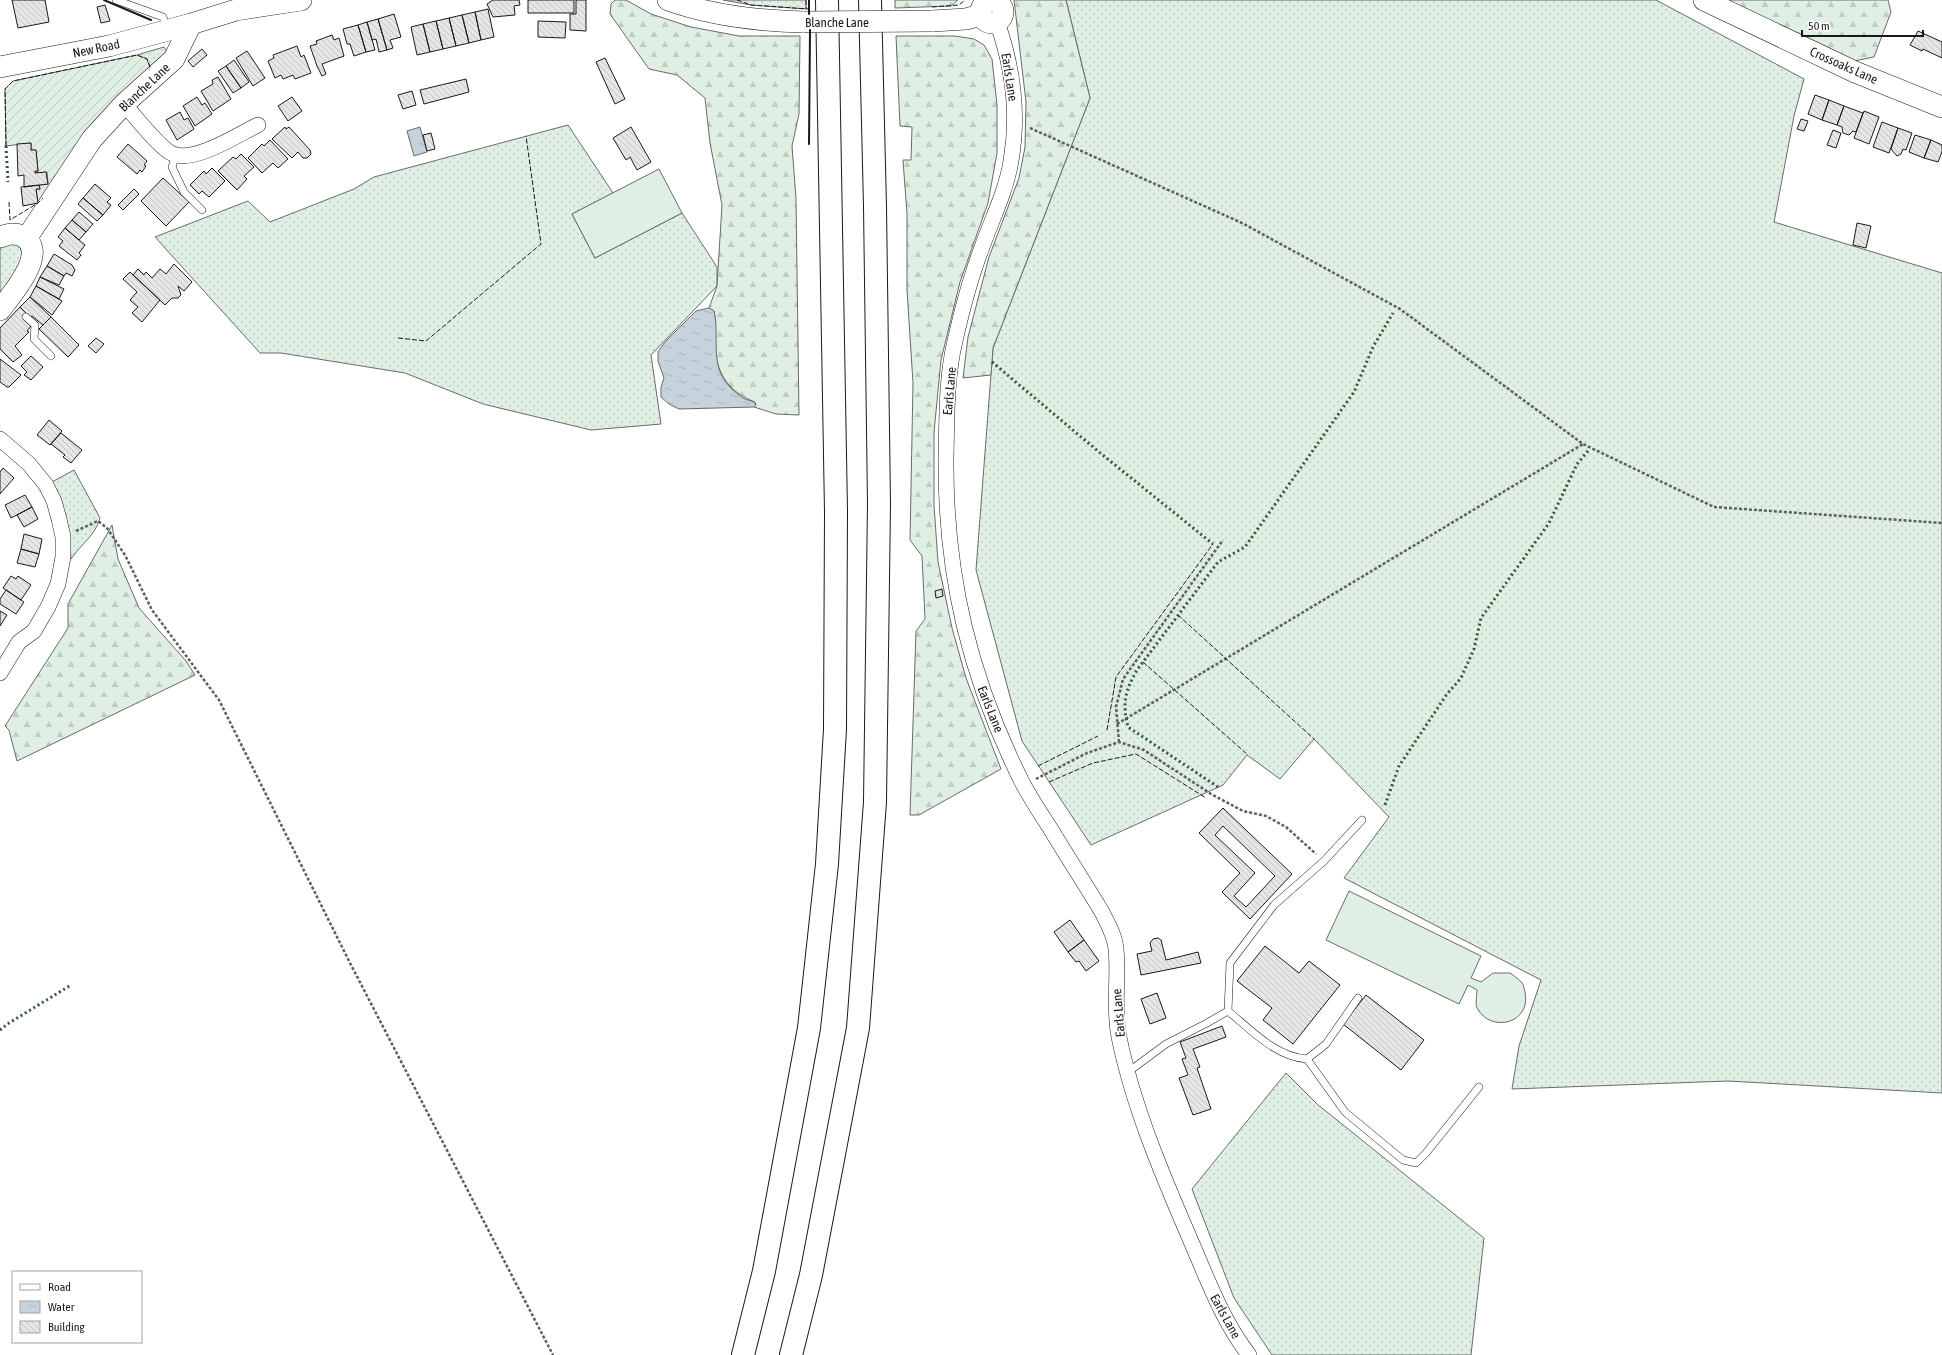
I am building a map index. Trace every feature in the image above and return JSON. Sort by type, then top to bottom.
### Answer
[{"type":"highway","points":[[743,1355],[764,1271],[809,1028],[827,864],[834,729],[836,512],[827,0]]},
{"type":"highway","points":[[791,1355],[811,1275],[858,1028],[875,802],[879,504],[875,206],[870,0]]},
{"type":"street","points":[[191,24],[236,10],[294,0]]},
{"type":"street","name":"Blanche Lane","points":[[668,0],[694,4],[730,16],[768,21],[932,21],[966,19],[990,9]]},
{"type":"street","name":"Crossoaks Lane","points":[[1704,0],[1855,72],[1942,107]]},
{"type":"street","name":"Earls Lane","points":[[990,9],[1010,69],[1014,97],[1014,122],[1011,162],[980,252],[954,344],[947,410],[946,503],[950,552],[958,601],[970,653],[987,704],[1024,786],[1102,912],[1112,931],[1116,949],[1115,985],[1118,1035],[1128,1072],[1162,1173],[1218,1305],[1248,1355]]},
{"type":"street","name":"New Road","points":[[0,67],[109,46],[191,24]]},
{"type":"street","name":"Blanche Lane","points":[[26,239],[54,199],[92,139],[124,104],[174,59],[191,24]]},
{"type":"street","points":[[124,104],[162,146],[172,154],[176,155],[195,155],[258,125]]},
{"type":"street","points":[[0,237],[10,233],[19,234],[26,239],[32,250],[30,264],[7,305]]},
{"type":"street","points":[[0,439],[29,464],[46,485],[54,501],[63,537],[63,557],[58,584],[48,606],[34,631],[19,642],[0,673]]},
{"type":"lane","points":[[116,0],[163,17],[167,30]]},
{"type":"lane","points":[[176,155],[172,167],[184,192],[202,210]]},
{"type":"lane","points":[[26,317],[35,325],[34,339],[51,356]]},
{"type":"lane","points":[[1228,1010],[1230,963],[1274,906],[1324,861],[1362,820]]},
{"type":"lane","points":[[1228,1010],[1258,1037],[1295,1058],[1307,1059],[1317,1053],[1326,1044],[1358,998]]},
{"type":"lane","points":[[1128,1072],[1166,1044],[1207,1023],[1228,1010]]},
{"type":"lane","points":[[1307,1059],[1344,1112],[1403,1160],[1416,1163],[1426,1153],[1479,1087]]},
{"type":"path","points":[[1014,122],[1066,143],[1242,224],[1400,309],[1583,444],[1714,507],[1942,523]]},
{"type":"path","points":[[1116,724],[1583,444]]},
{"type":"path","points":[[63,537],[98,521],[107,528],[125,555],[152,610],[219,700],[349,961],[554,1355]]},
{"type":"path","points":[[1119,742],[1116,724],[1116,707],[1123,679],[1223,540]]},
{"type":"path","points":[[1024,786],[1087,753],[1119,742],[1144,750],[1211,794],[1243,811],[1266,816],[1286,827],[1324,861]]},
{"type":"green space","points":[[615,0],[626,0],[651,14],[691,27],[739,36],[800,36],[799,114],[792,146],[796,198],[799,415],[776,414],[754,407],[756,405],[755,402],[740,395],[734,390],[728,384],[720,371],[716,355],[714,311],[709,308],[717,286],[722,205],[710,143],[705,98],[677,75],[649,69],[610,14],[611,4]]},
{"type":"green space","points":[[723,0],[806,0],[806,9],[751,5]]},
{"type":"green space","points":[[895,0],[958,0],[951,6],[895,8]]},
{"type":"green space","points":[[1014,0],[1066,0],[1090,98],[993,348],[991,375],[963,378],[968,337],[989,257],[1019,178],[1025,147],[1026,102]]},
{"type":"green space","points":[[1066,0],[1656,0],[1804,79],[1794,116],[1774,222],[1942,273],[1942,1093],[1728,1081],[1512,1089],[1519,1046],[1541,980],[1344,878],[1389,817],[1314,739],[1280,779],[1247,755],[1223,785],[1091,845],[1022,741],[976,570],[993,348],[1090,98]]},
{"type":"green space","points":[[1718,0],[1888,0],[1891,12],[1874,57],[1854,61]]},
{"type":"green space","points":[[896,36],[955,36],[974,39],[984,45],[992,59],[997,105],[997,153],[988,203],[960,282],[941,360],[934,432],[934,505],[938,562],[952,628],[966,678],[1001,769],[919,815],[910,815],[916,631],[925,619],[922,556],[910,540],[913,383],[907,290],[907,214],[903,160],[911,160],[912,127],[900,126]]},
{"type":"green space","points":[[164,47],[167,52],[148,72],[137,55]]},
{"type":"green space","points":[[137,55],[147,59],[150,67],[38,203],[36,189],[40,189],[39,185],[48,184],[47,172],[35,173],[38,171],[36,150],[31,150],[31,143],[6,146],[5,89],[13,81]]},
{"type":"green space","points":[[568,125],[613,193],[572,214],[595,258],[682,213],[717,267],[717,286],[651,355],[661,424],[591,430],[483,404],[405,373],[281,353],[260,353],[155,237],[248,201],[270,222],[354,189],[374,177]]},
{"type":"green space","points":[[659,169],[682,213],[595,258],[572,214]]},
{"type":"green space","points":[[7,244],[17,244],[21,250],[22,256],[18,271],[0,297],[0,249]]},
{"type":"green space","points":[[74,470],[100,518],[95,530],[71,559],[70,544],[50,483]]},
{"type":"green space","points":[[112,525],[118,559],[139,608],[186,661],[195,675],[17,761],[9,730],[5,726],[68,628],[68,604]]},
{"type":"green space","points":[[1349,891],[1481,956],[1471,978],[1481,982],[1493,973],[1510,973],[1523,984],[1525,992],[1526,1003],[1517,1018],[1500,1023],[1491,1021],[1483,1016],[1476,1006],[1477,990],[1468,985],[1459,1004],[1326,940]]},
{"type":"green space","points":[[1286,1073],[1317,1104],[1484,1238],[1471,1355],[1272,1355],[1234,1298],[1192,1189]]},
{"type":"water","points":[[420,127],[427,152],[414,156],[407,131]]},
{"type":"water","points":[[709,308],[714,311],[716,321],[717,360],[723,378],[739,395],[755,403],[756,405],[754,407],[679,409],[669,404],[661,397],[661,387],[664,378],[658,361],[658,352],[665,342],[696,311]]},
{"type":"building","points":[[12,0],[45,0],[49,22],[18,28]]},
{"type":"building","points":[[493,0],[519,0],[520,5],[514,6],[515,15],[493,17],[487,4]]},
{"type":"building","points":[[528,0],[574,0],[574,13],[528,13]]},
{"type":"building","points":[[576,0],[586,0],[586,31],[570,30],[570,14],[576,14]]},
{"type":"building","points":[[105,5],[110,21],[101,23],[97,7]]},
{"type":"building","points":[[488,9],[494,37],[481,40],[475,12]]},
{"type":"building","points":[[475,12],[481,40],[469,43],[462,15]]},
{"type":"building","points":[[394,14],[401,37],[390,40],[393,48],[387,50],[378,19]]},
{"type":"building","points":[[462,15],[469,43],[456,46],[449,18]]},
{"type":"building","points":[[449,18],[456,46],[443,49],[436,21]]},
{"type":"building","points":[[378,19],[387,50],[379,52],[376,39],[372,40],[367,22]]},
{"type":"building","points":[[436,21],[443,49],[430,52],[423,24]]},
{"type":"building","points":[[538,21],[566,22],[565,38],[538,37]]},
{"type":"building","points":[[367,22],[375,50],[366,52],[358,25]]},
{"type":"building","points":[[423,24],[430,52],[417,55],[411,27]]},
{"type":"building","points":[[358,25],[366,52],[354,56],[350,44],[347,44],[343,29]]},
{"type":"building","points":[[1918,31],[1942,42],[1942,58],[1910,45]]},
{"type":"building","points":[[332,35],[334,40],[339,38],[344,56],[322,64],[326,74],[322,76],[310,46],[317,44],[316,41]]},
{"type":"building","points":[[297,46],[301,57],[304,55],[311,73],[295,79],[293,75],[283,79],[281,75],[275,78],[268,61],[274,58],[273,55]]},
{"type":"building","points":[[202,49],[207,55],[193,67],[188,61]]},
{"type":"building","points":[[247,51],[265,78],[253,86],[236,58]]},
{"type":"building","points":[[605,58],[625,99],[615,104],[596,62]]},
{"type":"building","points":[[234,60],[249,82],[241,88],[226,66]]},
{"type":"building","points":[[226,66],[241,88],[233,93],[218,71]]},
{"type":"building","points":[[218,77],[231,99],[213,111],[201,91],[213,84],[212,80]]},
{"type":"building","points":[[466,79],[469,92],[424,104],[420,90]]},
{"type":"building","points":[[412,91],[416,105],[403,109],[398,95]]},
{"type":"building","points":[[1815,95],[1829,100],[1822,120],[1808,114]]},
{"type":"building","points":[[197,97],[202,105],[205,103],[212,114],[195,126],[183,106]]},
{"type":"building","points":[[292,97],[302,111],[288,121],[278,106]]},
{"type":"building","points":[[1829,100],[1844,106],[1837,125],[1822,120]]},
{"type":"building","points":[[1844,106],[1863,113],[1856,132],[1853,131],[1849,135],[1843,133],[1842,127],[1837,125]]},
{"type":"building","points":[[1864,111],[1879,117],[1869,144],[1854,138]]},
{"type":"building","points":[[180,112],[184,120],[188,118],[194,129],[177,140],[166,120]]},
{"type":"building","points":[[1801,119],[1808,121],[1804,131],[1797,129]]},
{"type":"building","points":[[1882,122],[1898,128],[1889,153],[1873,147]]},
{"type":"building","points":[[285,127],[286,129],[289,127],[310,150],[311,154],[307,158],[303,158],[298,152],[292,158],[272,139]]},
{"type":"building","points":[[631,127],[651,162],[637,170],[630,157],[626,160],[613,138]]},
{"type":"building","points":[[1898,128],[1912,133],[1906,150],[1903,149],[1901,154],[1897,156],[1891,149]]},
{"type":"building","points":[[1833,130],[1841,133],[1836,148],[1827,145]]},
{"type":"building","points":[[431,133],[435,149],[427,151],[423,135]]},
{"type":"building","points":[[1915,135],[1931,140],[1924,158],[1909,152]]},
{"type":"building","points":[[270,140],[288,159],[278,168],[273,163],[262,173],[248,158],[262,144],[264,146]]},
{"type":"building","points":[[1931,140],[1942,145],[1942,152],[1938,162],[1924,158]]},
{"type":"building","points":[[31,143],[31,150],[36,150],[38,171],[35,171],[35,173],[46,172],[48,184],[24,187],[24,175],[18,176],[17,144]]},
{"type":"building","points":[[128,144],[147,161],[142,172],[140,170],[137,174],[117,157]]},
{"type":"building","points":[[241,154],[254,167],[244,176],[247,179],[237,190],[218,171],[233,157],[236,159]]},
{"type":"building","points":[[212,168],[225,181],[209,197],[202,191],[199,194],[190,185],[204,171],[206,174]]},
{"type":"building","points":[[163,178],[189,202],[166,226],[141,201]]},
{"type":"building","points":[[95,184],[111,198],[107,202],[111,205],[103,215],[83,198]]},
{"type":"building","points":[[39,185],[40,189],[36,189],[38,203],[23,206],[21,187]]},
{"type":"building","points":[[134,189],[139,194],[123,210],[118,205]]},
{"type":"building","points":[[83,198],[103,215],[97,221],[78,204]]},
{"type":"building","points":[[79,212],[93,224],[86,232],[72,220]]},
{"type":"building","points":[[72,220],[86,232],[79,240],[65,228]]},
{"type":"building","points":[[1857,223],[1871,226],[1866,248],[1853,245]]},
{"type":"building","points":[[65,228],[85,245],[79,253],[81,255],[77,260],[59,246],[63,241],[58,237]]},
{"type":"building","points":[[54,254],[72,265],[75,270],[72,276],[66,273],[64,276],[47,266]]},
{"type":"building","points":[[174,264],[192,282],[184,291],[178,286],[181,295],[178,298],[172,298],[165,305],[133,275],[138,269],[144,275],[146,272],[152,278],[160,269],[166,274]]},
{"type":"building","points":[[47,266],[64,276],[59,285],[40,277]]},
{"type":"building","points":[[130,272],[160,300],[142,322],[132,313],[138,307],[130,300],[137,292],[123,279]]},
{"type":"building","points":[[40,277],[64,289],[59,299],[36,286]]},
{"type":"building","points":[[36,286],[62,301],[52,315],[30,297]]},
{"type":"building","points":[[30,297],[51,317],[43,325],[32,316],[30,317],[20,307]]},
{"type":"building","points":[[20,307],[28,315],[31,326],[27,331],[29,332],[15,346],[22,355],[13,362],[0,349],[0,328]]},
{"type":"building","points":[[51,317],[79,345],[68,357],[39,329]]},
{"type":"building","points":[[96,338],[104,344],[96,353],[88,346]]},
{"type":"building","points":[[31,356],[43,367],[31,380],[24,375],[27,372],[21,366]]},
{"type":"building","points":[[0,359],[21,375],[9,387],[0,382]]},
{"type":"building","points":[[49,420],[62,431],[50,445],[37,435]]},
{"type":"building","points":[[61,433],[82,450],[71,463],[63,457],[65,455],[51,444]]},
{"type":"building","points":[[3,468],[14,478],[0,494],[0,472]]},
{"type":"building","points":[[25,495],[32,507],[11,518],[5,505]]},
{"type":"building","points":[[32,507],[38,519],[24,527],[17,515]]},
{"type":"building","points":[[24,534],[42,539],[39,554],[21,549]]},
{"type":"building","points":[[21,549],[39,554],[35,567],[17,563]]},
{"type":"building","points":[[11,576],[16,579],[18,576],[31,585],[21,600],[3,588]]},
{"type":"building","points":[[942,589],[943,596],[936,598],[935,591]]},
{"type":"building","points":[[6,590],[24,602],[16,614],[0,604],[0,599]]},
{"type":"building","points":[[0,611],[7,615],[0,626]]},
{"type":"building","points":[[1223,808],[1292,874],[1250,919],[1222,892],[1240,873],[1199,833]],"holes":[[[1223,826],[1275,876],[1246,907],[1234,896],[1255,873],[1215,835]]]},
{"type":"building","points":[[1070,920],[1084,940],[1068,952],[1054,932]]},
{"type":"building","points":[[1158,938],[1161,940],[1166,960],[1198,952],[1201,963],[1141,975],[1137,954],[1152,951],[1150,943],[1153,939]]},
{"type":"building","points":[[1084,940],[1099,961],[1086,971],[1079,961],[1076,962],[1068,952]]},
{"type":"building","points":[[1265,946],[1299,973],[1309,961],[1340,985],[1293,1044],[1263,1020],[1272,1008],[1237,981]]},
{"type":"building","points":[[1157,993],[1166,1018],[1150,1024],[1141,999]]},
{"type":"building","points":[[1366,995],[1424,1040],[1401,1070],[1343,1024]]},
{"type":"building","points":[[1222,1026],[1226,1037],[1193,1049],[1200,1067],[1197,1068],[1211,1109],[1193,1115],[1179,1078],[1188,1075],[1182,1059],[1186,1058],[1180,1042]]},
{"type":"hedge","points":[[6,146],[8,182]]},
{"type":"hedge","points":[[1218,787],[1128,727],[1125,711],[1127,691],[1137,670],[1218,562],[1245,547],[1354,392],[1373,347],[1393,313]]},
{"type":"hedge","points":[[992,362],[1099,452],[1213,544]]},
{"type":"hedge","points":[[1385,805],[1399,766],[1447,694],[1461,678],[1474,649],[1481,618],[1549,523],[1577,464],[1588,451]]},
{"type":"hedge","points":[[0,1030],[71,985]]},
{"type":"fence","points":[[737,0],[751,5],[809,9]]},
{"type":"fence","points":[[806,0],[806,9]]},
{"type":"fence","points":[[932,7],[959,5],[965,0]]},
{"type":"fence","points":[[6,146],[5,89],[13,81],[137,55],[147,59],[150,67],[149,70]]},
{"type":"fence","points":[[398,338],[426,341],[541,244],[526,136]]},
{"type":"fence","points":[[9,202],[10,220],[38,203],[43,198]]},
{"type":"fence","points":[[1107,730],[1116,677],[1213,544]]},
{"type":"fence","points":[[1178,615],[1314,739]]},
{"type":"fence","points":[[1143,662],[1248,755]]},
{"type":"fence","points":[[1038,766],[1098,736]]},
{"type":"fence","points":[[1049,782],[1093,763],[1136,754],[1206,798]]},
{"type":"wall","points":[[104,0],[151,20]]},
{"type":"wall","points":[[809,0],[809,14]]},
{"type":"wall","points":[[809,144],[810,30]]}]
